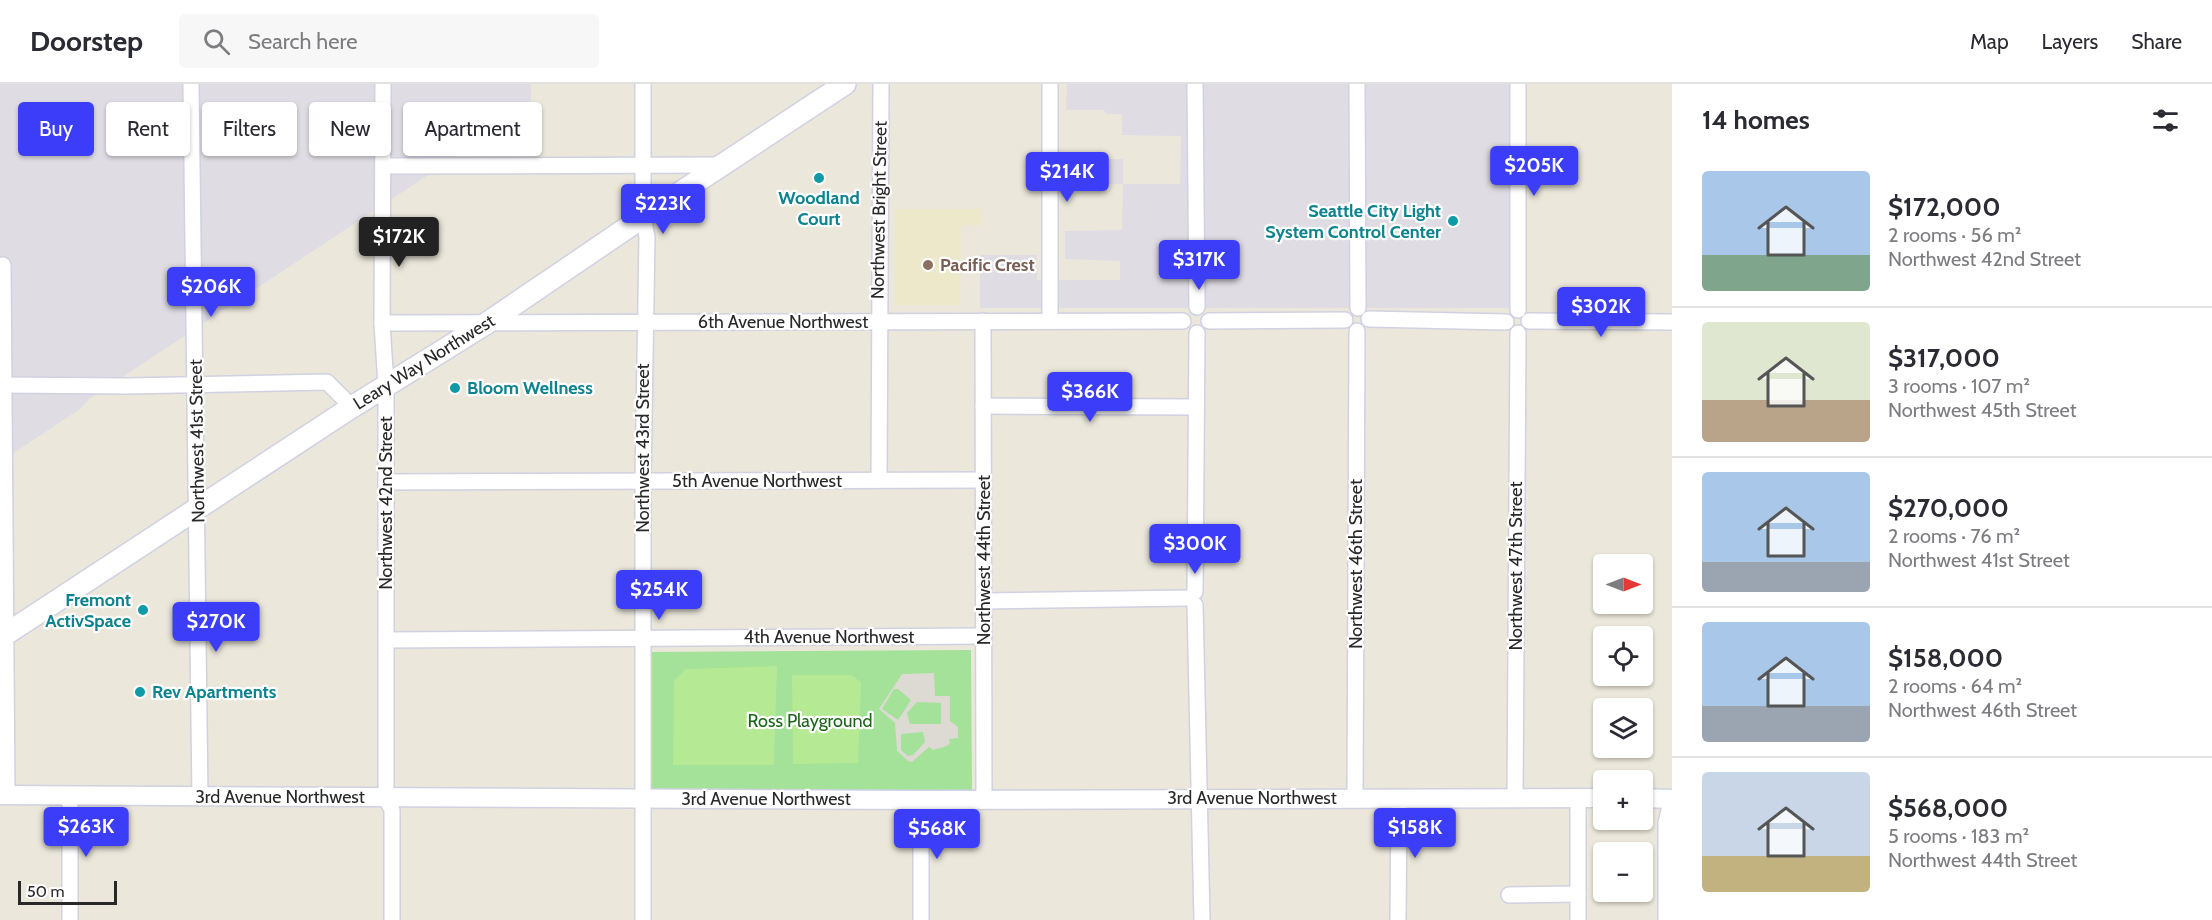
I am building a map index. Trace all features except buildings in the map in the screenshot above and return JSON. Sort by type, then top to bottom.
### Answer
[{"type":"main road","name":"Leary Way Northwest","points":[[2,636],[352,407],[487,323],[846,84]]},
{"type":"street","name":"Northwest 41st Street","points":[[191,84],[200,798]]},
{"type":"street","name":"Northwest 42nd Street","points":[[383,84],[382,323],[387,386],[386,798],[392,810],[392,920]]},
{"type":"street","name":"Northwest 43rd Street","points":[[643,84],[643,217],[647,256],[644,322],[642,638],[644,920]]},
{"type":"street","name":"Northwest Bright Street","points":[[879,480],[881,84]]},
{"type":"street","points":[[1050,84],[1050,321]]},
{"type":"street","points":[[1195,84],[1197,308]]},
{"type":"street","points":[[1357,84],[1358,308]]},
{"type":"street","points":[[1518,84],[1518,310]]},
{"type":"street","points":[[383,165],[722,165]]},
{"type":"street","points":[[3,265],[4,795]]},
{"type":"street","points":[[1197,308],[1206,312],[1209,321],[1207,328],[1197,333],[1187,330],[1183,321],[1187,311],[1197,308]]},
{"type":"street","points":[[1358,308],[1366,312],[1369,319],[1366,327],[1357,331],[1348,327],[1345,320],[1349,310],[1358,308]]},
{"type":"street","points":[[1518,310],[1527,314],[1529,321],[1527,329],[1518,333],[1509,330],[1506,322],[1510,313],[1518,310]]},
{"type":"street","points":[[1369,319],[1506,322]]},
{"type":"street","points":[[1209,321],[1345,320]]},
{"type":"street","name":"Northwest 44th Street","points":[[982,321],[984,800]]},
{"type":"street","name":"6th Avenue Northwest","points":[[382,323],[1183,321]]},
{"type":"street","points":[[1529,321],[1672,322]]},
{"type":"street","name":"Northwest 46th Street","points":[[1355,797],[1357,331]]},
{"type":"street","points":[[1197,333],[1192,598],[1202,920]]},
{"type":"street","name":"Northwest 47th Street","points":[[1515,798],[1518,333]]},
{"type":"street","points":[[2,385],[327,382],[352,407]]},
{"type":"street","points":[[983,406],[1196,407]]},
{"type":"street","name":"5th Avenue Northwest","points":[[386,482],[983,480]]},
{"type":"street","points":[[984,601],[1192,598]]},
{"type":"street","name":"4th Avenue Northwest","points":[[386,640],[984,636]]},
{"type":"street","name":"3rd Avenue Northwest","points":[[4,795],[200,798],[921,800],[1593,798]]},
{"type":"street","points":[[70,795],[70,920]]},
{"type":"street","points":[[1398,920],[1400,798]]},
{"type":"street","points":[[1578,798],[1578,920]]},
{"type":"street","points":[[1653,798],[1672,798],[1666,823],[1666,920]]},
{"type":"street","points":[[921,800],[921,920]]},
{"type":"street","points":[[1509,895],[1578,894]]},
{"type":"shaded area","points":[[0,84],[531,84],[531,102],[403,102],[403,156],[457,156],[89,399],[80,409],[0,462]]},
{"type":"shaded area","points":[[1067,84],[1510,84],[1510,308],[980,308],[980,255],[1037,255],[1037,280],[1120,280],[1120,261],[1065,259],[1065,231],[1122,230],[1123,184],[1180,184],[1181,136],[1122,135],[1122,114],[1106,114],[1104,110],[1066,110]]},
{"type":"shaded area","points":[[1065,159],[1123,159],[1123,184],[1065,185]]},
{"type":"shaded area","name":"Pacific Crest","points":[[895,209],[982,209],[982,225],[961,226],[960,305],[895,305]]},
{"type":"shaded area","points":[[934,673],[935,696],[950,696],[950,721],[958,727],[958,738],[949,739],[950,744],[944,747],[933,750],[929,747],[912,762],[897,751],[895,723],[879,709],[902,674]],"holes":[[[894,689],[898,689],[911,700],[898,720],[882,709]],[[917,702],[941,703],[941,724],[910,724],[907,713]],[[923,732],[925,742],[913,755],[908,756],[901,750],[901,734]]]},
{"type":"green space","name":"Ross Playground","points":[[971,650],[972,792],[650,792],[649,652]]},
{"type":"green space","points":[[777,666],[774,765],[673,765],[674,681],[686,669]]},
{"type":"green space","points":[[792,675],[851,675],[861,682],[858,763],[793,764]]},
{"type":"place","name":"Woodland Court","points":[[819,178]]},
{"type":"place","name":"Seattle City Light System Control Center","points":[[1453,221]]},
{"type":"place","name":"Pacific Crest","points":[[928,265]]},
{"type":"place","name":"Bloom Wellness","points":[[455,388]]},
{"type":"place","name":"Fremont ActivSpace","points":[[143,610]]},
{"type":"place","name":"Rev Apartments","points":[[140,692]]}]
